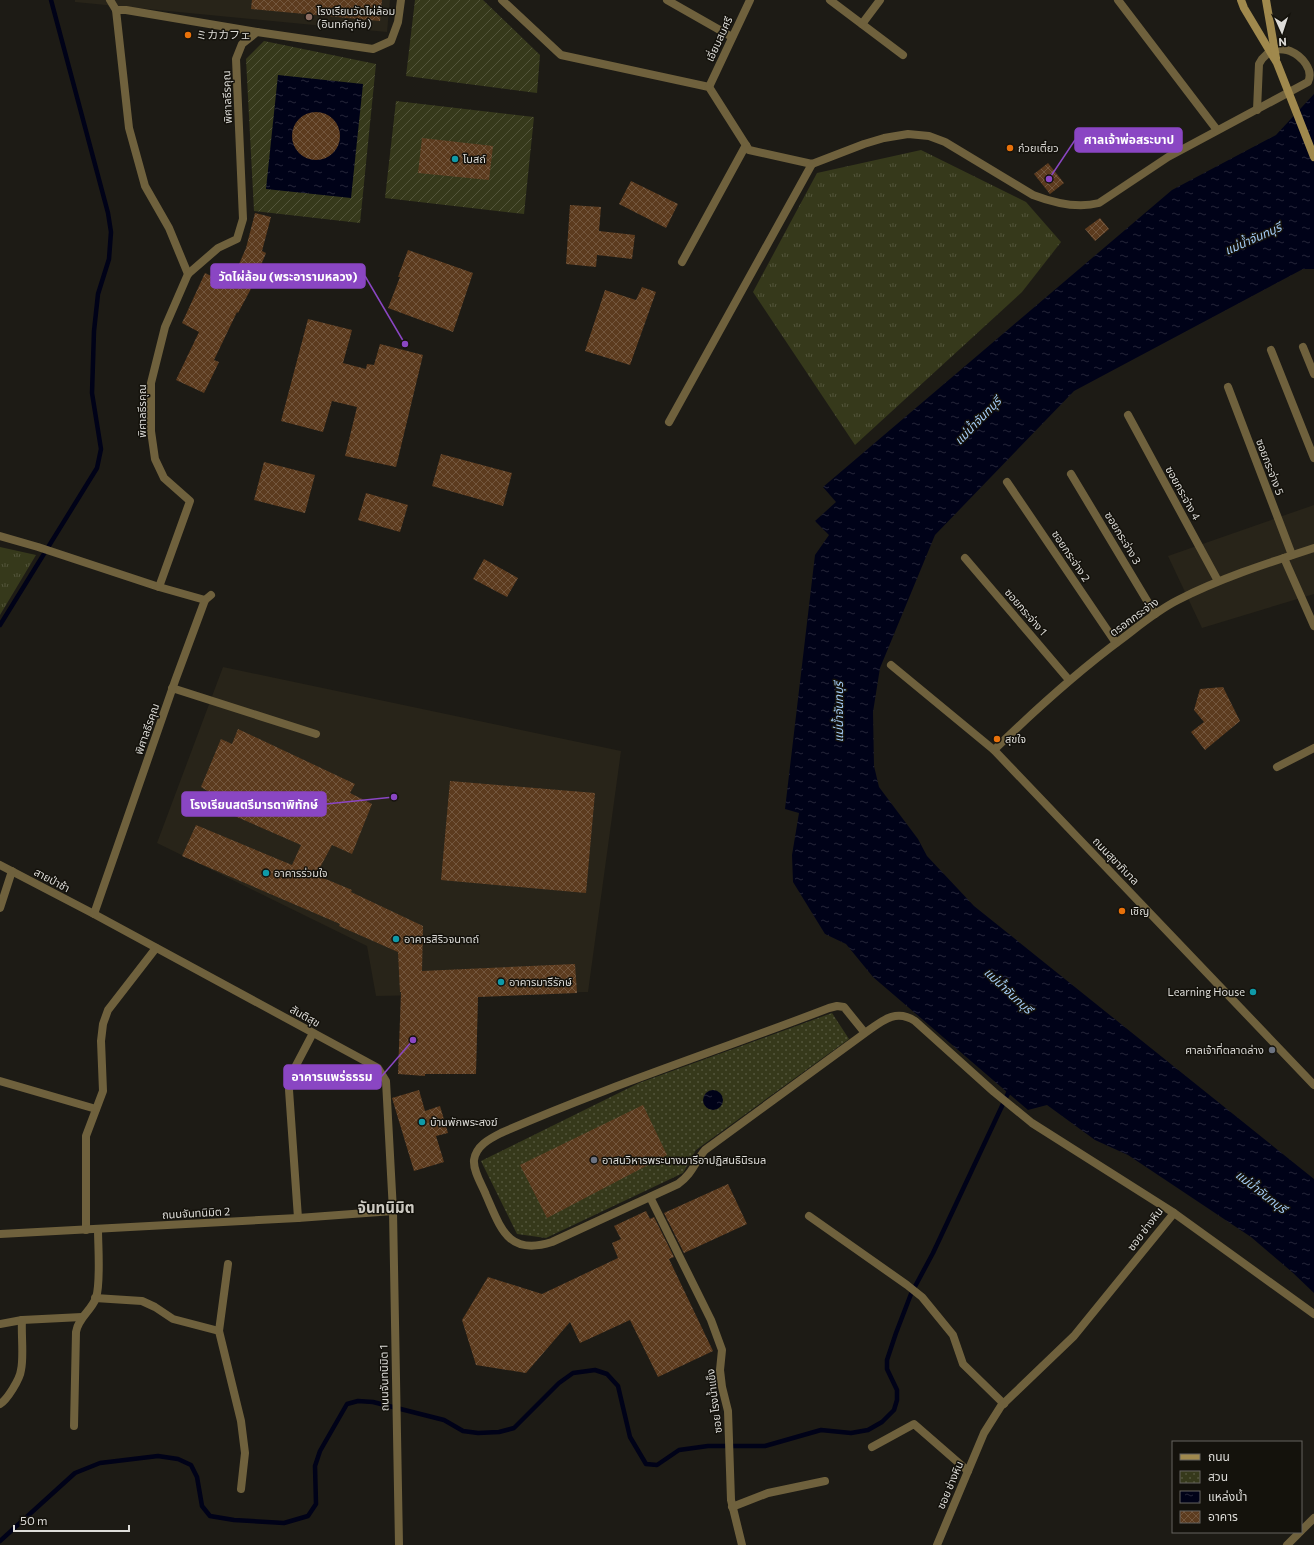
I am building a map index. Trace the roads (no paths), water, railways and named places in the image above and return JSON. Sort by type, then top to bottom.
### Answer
[{"type":"main road","points":[[1241,0],[1244,8],[1272,50],[1314,156]]},
{"type":"main road","points":[[1266,0],[1272,50]]},
{"type":"street","points":[[110,0],[116,10],[129,128],[145,186],[168,228],[188,274]]},
{"type":"street","points":[[116,10],[126,10],[257,32],[373,49],[391,41],[398,22],[401,0]]},
{"type":"street","points":[[502,0],[561,55],[709,87],[749,150],[812,164],[884,138],[908,134],[929,136],[945,142],[1033,195],[1063,204],[1089,206],[1099,203],[1168,157],[1217,130],[1257,110],[1304,85],[1311,78],[1310,69],[1299,56],[1289,50],[1272,50],[1262,59],[1259,64],[1257,110]]},
{"type":"street","points":[[667,0],[732,37]]},
{"type":"street","name":"เอี่ยมสมศรี","points":[[709,87],[750,0]]},
{"type":"street","points":[[830,0],[903,55]]},
{"type":"street","points":[[862,24],[880,0]]},
{"type":"street","points":[[1118,0],[1217,130]]},
{"type":"street","name":"พิศาลธีรคุณ","points":[[94,914],[172,688],[208,597],[159,587],[190,501],[164,478],[155,459],[151,431],[151,383],[165,327],[188,274],[218,248],[237,239],[243,219],[236,59],[242,44],[257,32]]},
{"type":"street","points":[[682,262],[746,145]]},
{"type":"street","points":[[669,422],[812,164]]},
{"type":"street","points":[[1303,347],[1314,374]]},
{"type":"street","points":[[1271,350],[1314,458]]},
{"type":"street","name":"ซอยกระจ่าง 5","points":[[1228,387],[1292,555]]},
{"type":"street","name":"ซอยกระจ่าง 4","points":[[1128,415],[1218,581]]},
{"type":"street","name":"ซอยกระจ่าง 3","points":[[1071,474],[1155,614]]},
{"type":"street","name":"ซอยกระจ่าง 2","points":[[1007,482],[1116,643]]},
{"type":"street","points":[[0,536],[159,587]]},
{"type":"street","name":"ตรอกกระจ่าง","points":[[994,750],[1030,715],[1070,680],[1155,614],[1176,601],[1218,581],[1314,548]]},
{"type":"street","name":"ซอยกระจ่าง 1","points":[[965,558],[1070,680]]},
{"type":"street","points":[[1284,558],[1314,626]]},
{"type":"street","name":"ถนนสุขาภิบาล","points":[[891,665],[994,750],[1314,1085]]},
{"type":"street","points":[[172,688],[316,734]]},
{"type":"street","points":[[1277,767],[1314,748]]},
{"type":"street","name":"สายป่าช้า","points":[[0,865],[94,914]]},
{"type":"street","points":[[0,908],[12,871]]},
{"type":"street","name":"สันติสุข","points":[[94,914],[378,1068],[386,1081],[393,1211]]},
{"type":"street","points":[[86,1230],[86,1136],[103,1091],[101,1041],[105,1017],[156,948]]},
{"type":"street","name":"ซอย ช่างหิน","points":[[865,1033],[846,1009],[841,1006],[833,1007],[746,1040],[646,1075],[521,1124],[488,1140],[478,1149],[474,1162],[477,1175],[501,1229],[508,1237],[515,1242],[526,1245],[536,1246],[552,1242],[678,1184],[686,1178],[705,1150],[865,1033],[896,1015],[909,1017],[994,1092],[1032,1123],[1174,1213],[1074,1336],[1004,1404],[984,1433],[937,1545]]},
{"type":"street","points":[[298,1218],[289,1090],[292,1073],[313,1033]]},
{"type":"street","points":[[0,1081],[96,1109]]},
{"type":"street","name":"ซอย โรงน้ำแข็ง","points":[[650,1197],[708,1314],[720,1342],[722,1357],[720,1379],[728,1411],[729,1482],[732,1507],[742,1545]]},
{"type":"street","name":"ถนนจันทนิมิต 2","points":[[0,1234],[298,1218],[393,1211]]},
{"type":"street","name":"ถนนจันทนิมิต 1","points":[[393,1211],[399,1545]]},
{"type":"street","points":[[1174,1213],[1314,1314]]},
{"type":"street","points":[[809,1216],[907,1285],[922,1298],[954,1335],[963,1364],[1004,1404]]},
{"type":"street","points":[[74,1426],[76,1332],[77,1326],[82,1317],[92,1306],[98,1289],[98,1229]]},
{"type":"street","points":[[228,1264],[219,1331],[241,1421],[245,1453],[241,1489]]},
{"type":"street","points":[[95,1298],[142,1300],[156,1307],[173,1319],[219,1331]]},
{"type":"street","points":[[0,1324],[22,1320],[82,1317]]},
{"type":"street","points":[[0,1404],[14,1387],[21,1371],[22,1320]]},
{"type":"street","points":[[872,1447],[914,1424],[968,1471]]},
{"type":"street","points":[[732,1507],[768,1493],[824,1481]]},
{"type":"street","points":[[1302,1531],[1314,1518]]},
{"type":"street","points":[[1287,1545],[1300,1533]]},
{"type":"water","points":[[278,75],[363,84],[351,198],[266,189]]},
{"type":"water","name":"แม่น้ำจันทบุรี","points":[[1314,94],[1314,269],[1303,269],[1074,391],[935,535],[880,668],[873,712],[874,766],[879,787],[918,839],[927,856],[974,906],[1314,1179],[1314,1293],[1251,1237],[1128,1155],[1095,1140],[1047,1105],[1028,1110],[873,977],[846,944],[825,934],[793,882],[792,855],[799,813],[785,809],[815,555],[829,535],[815,521],[836,502],[823,487],[1172,190],[1276,135]]},
{"type":"water","points":[[713,1090],[720,1093],[723,1100],[720,1107],[713,1110],[706,1107],[703,1100],[706,1093]]},
{"type":"waterway","points":[[0,625],[97,468],[101,449],[92,393],[94,331],[98,294],[109,259],[111,232],[108,213],[51,0]]},
{"type":"waterway","points":[[0,1541],[75,1473],[100,1463],[158,1456],[178,1459],[191,1465],[197,1477],[202,1506],[210,1516],[234,1520],[284,1523],[308,1516],[316,1504],[315,1466],[320,1451],[347,1404],[358,1401],[373,1402],[444,1420],[463,1431],[478,1433],[499,1432],[514,1428],[559,1383],[573,1373],[595,1370],[607,1374],[618,1386],[630,1437],[646,1464],[657,1465],[679,1450],[708,1446],[765,1446],[821,1430],[851,1433],[868,1430],[882,1422],[894,1410],[897,1400],[897,1390],[887,1369],[887,1360],[896,1333],[911,1294],[933,1253],[1010,1089]]},
{"type":"place","name":"โรงเรียนวัดไผ่ล้อม (อินทก์อุทัย)","points":[[309,17]]},
{"type":"place","name":"ミカカフェ","points":[[188,35]]},
{"type":"place","name":"ก๋วยเตี๋ยว","points":[[1010,148]]},
{"type":"place","name":"โบสถ์","points":[[455,159]]},
{"type":"place","name":"ศาลเจ้าพ่อสระบาป","points":[[1049,179]]},
{"type":"place","name":"วัดไผ่ล้อม (พระอารามหลวง)","points":[[405,344]]},
{"type":"place","name":"สุขใจ","points":[[997,739]]},
{"type":"place","name":"โรงเรียนสตรีมารดาพิทักษ์","points":[[394,797]]},
{"type":"place","name":"อาคารร่วมใจ","points":[[266,873]]},
{"type":"place","name":"เชิญ","points":[[1122,911]]},
{"type":"place","name":"อาคารสิริวจนาตถ์","points":[[396,939]]},
{"type":"place","name":"อาคารมารีรักษ์","points":[[501,982]]},
{"type":"place","name":"Learning House","points":[[1253,992]]},
{"type":"place","name":"อาคารแพร่ธรรม","points":[[413,1040]]},
{"type":"place","name":"ศาลเจ้าที่ตลาดล่าง","points":[[1272,1050]]},
{"type":"place","name":"บ้านพักพระสงฆ์","points":[[422,1122]]},
{"type":"place","name":"อาสนวิหารพระนางมารีอาปฏิสนธินิรมล","points":[[594,1160]]},
{"type":"district","name":"จันทนิมิต","points":[[386,1208]]}]
